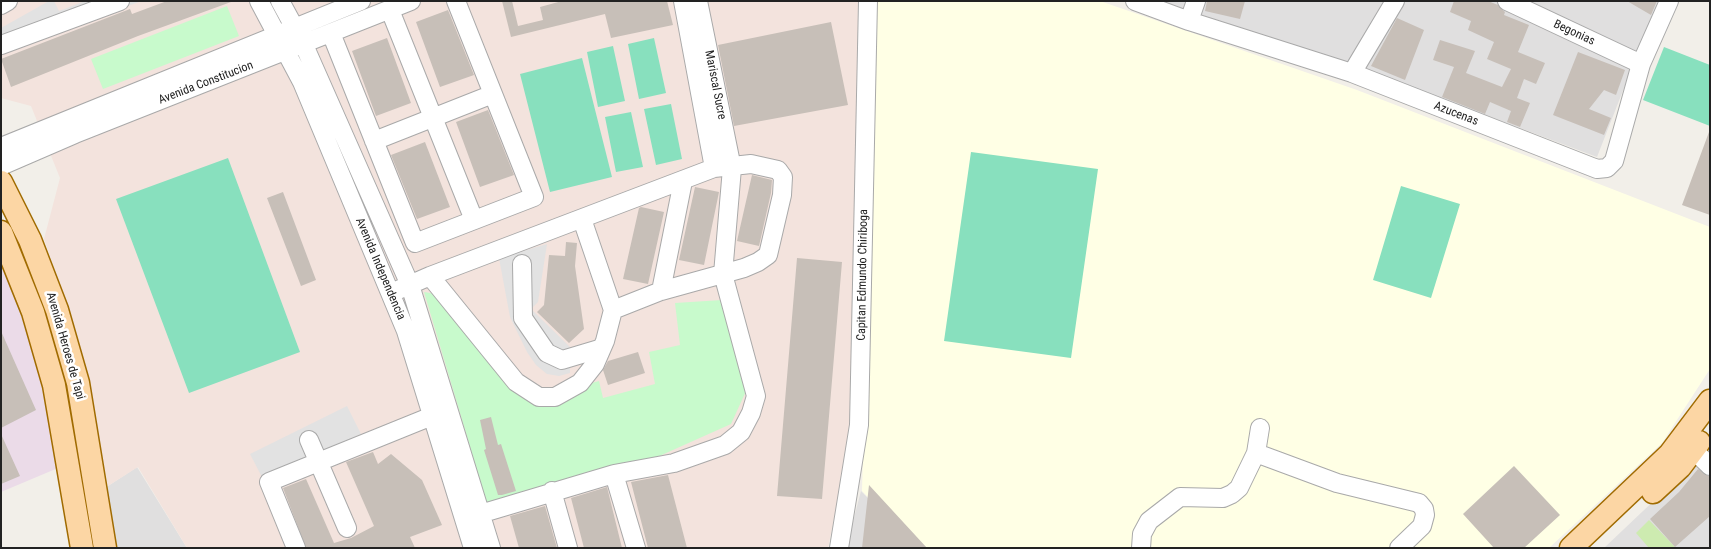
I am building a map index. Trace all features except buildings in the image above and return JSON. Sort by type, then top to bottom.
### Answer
[{"type":"main road","name":"Avenida Heroes de Tapi","points":[[1,182],[34,249],[56,310],[78,383],[105,548]]},
{"type":"main road","name":"Avenida Heroes de Tapi","points":[[1,232],[34,312],[54,385],[82,548]]},
{"type":"main road","points":[[1688,444],[1710,401]]},
{"type":"main road","points":[[1582,546],[1636,488],[1710,427]]},
{"type":"street","points":[[1,5],[8,1]]},
{"type":"street","points":[[1,45],[120,1]]},
{"type":"street","name":"Avenida Independencia","points":[[259,1],[302,82],[406,331],[473,548]]},
{"type":"street","name":"Avenida Independencia","points":[[280,1],[304,45],[410,284],[490,548]]},
{"type":"street","name":"Avenida Constitucion","points":[[1,166],[281,44],[296,28],[361,1]]},
{"type":"street","name":"Avenida Constitucion","points":[[1,147],[281,44],[304,45],[411,1]]},
{"type":"street","points":[[331,33],[415,243],[534,197],[456,1]]},
{"type":"street","name":"Mariscal Sucre","points":[[683,1],[723,168]]},
{"type":"street","name":"Mariscal Sucre","points":[[698,1],[723,168]]},
{"type":"street","name":"Capitan Edmundo Chiriboga","points":[[839,548],[844,530],[860,425],[868,1]]},
{"type":"street","name":"Azucenas","points":[[1135,1],[1189,21],[1352,73],[1597,169],[1607,168],[1614,161],[1641,64],[1669,1]]},
{"type":"street","points":[[1189,21],[1196,1]]},
{"type":"street","points":[[1352,73],[1395,1]]},
{"type":"street","name":"Begonias","points":[[1507,1],[1641,64]]},
{"type":"street","points":[[390,10],[474,220]]},
{"type":"street","points":[[374,141],[493,94]]},
{"type":"street","points":[[390,293],[430,276],[683,181],[723,168],[751,164],[778,170],[783,177],[782,195],[768,255],[758,262],[661,291],[612,310]]},
{"type":"street","points":[[480,514],[614,474],[674,463],[725,445],[741,432],[752,413],[756,396],[723,274],[723,168]]},
{"type":"street","points":[[661,291],[683,181]]},
{"type":"street","points":[[430,276],[516,382],[539,397],[555,397],[580,383],[595,364],[602,348],[612,310],[582,219]]},
{"type":"street","points":[[522,264],[524,318],[547,353],[562,360],[602,348]]},
{"type":"street","points":[[296,548],[270,482],[432,416]]},
{"type":"street","points":[[1141,548],[1142,534],[1149,521],[1180,497],[1223,498],[1239,488],[1256,453],[1260,428]]},
{"type":"street","points":[[309,440],[347,528]]},
{"type":"street","points":[[1688,444],[1710,466]]},
{"type":"street","points":[[1256,453],[1337,483],[1418,504],[1424,509],[1425,515],[1422,526],[1399,548]]},
{"type":"street","points":[[614,474],[636,548]]},
{"type":"street","points":[[552,491],[568,548]]},
{"type":"street","points":[[844,530],[845,548]]},
{"type":"shaded area","points":[[1,1],[858,1],[853,427],[828,548],[187,548],[138,467],[108,486],[76,331],[44,239],[60,178],[31,106],[1,98]]},
{"type":"shaded area","points":[[49,1],[54,1],[59,11],[85,1],[139,2],[1,52],[1,28]]},
{"type":"shaded area","points":[[875,1],[1100,1],[1357,90],[1710,227],[1710,369],[1662,443],[1549,548],[917,548],[862,491]]},
{"type":"shaded area","points":[[1160,1],[1658,1],[1597,157],[1347,63]]},
{"type":"shaded area","points":[[547,244],[538,302],[531,309],[570,347],[570,373],[559,376],[547,374],[536,365],[527,352],[510,317],[499,258]]},
{"type":"shaded area","points":[[1,267],[13,290],[41,378],[58,468],[1,492]]},
{"type":"shaded area","points":[[347,406],[361,434],[264,481],[250,454]]},
{"type":"shaded area","points":[[1710,443],[1710,548],[1604,548],[1701,456]]},
{"type":"shaded area","points":[[137,467],[187,548],[113,548],[104,491],[108,486]]},
{"type":"shaded area","points":[[861,491],[916,548],[846,548]]},
{"type":"green space","points":[[227,6],[239,36],[103,89],[91,59]]},
{"type":"green space","points":[[654,38],[666,93],[639,99],[628,44]]},
{"type":"green space","points":[[613,46],[625,101],[598,107],[587,52]]},
{"type":"green space","points":[[1664,47],[1710,65],[1710,126],[1643,100]]},
{"type":"green space","points":[[582,58],[612,177],[550,192],[520,74]]},
{"type":"green space","points":[[671,104],[682,159],[656,165],[644,109]]},
{"type":"green space","points":[[631,112],[643,167],[616,172],[605,117]]},
{"type":"green space","points":[[971,152],[1098,169],[1071,358],[944,341]]},
{"type":"green space","points":[[228,158],[300,352],[189,393],[116,199]]},
{"type":"green space","points":[[1401,186],[1460,204],[1431,298],[1373,280]]},
{"type":"green space","points":[[424,292],[436,294],[503,380],[521,397],[552,406],[588,384],[599,381],[603,398],[655,384],[649,352],[680,345],[675,303],[722,300],[747,389],[731,424],[655,458],[487,504]]},
{"type":"green space","points":[[1649,520],[1675,547],[1649,548],[1636,533]]}]
